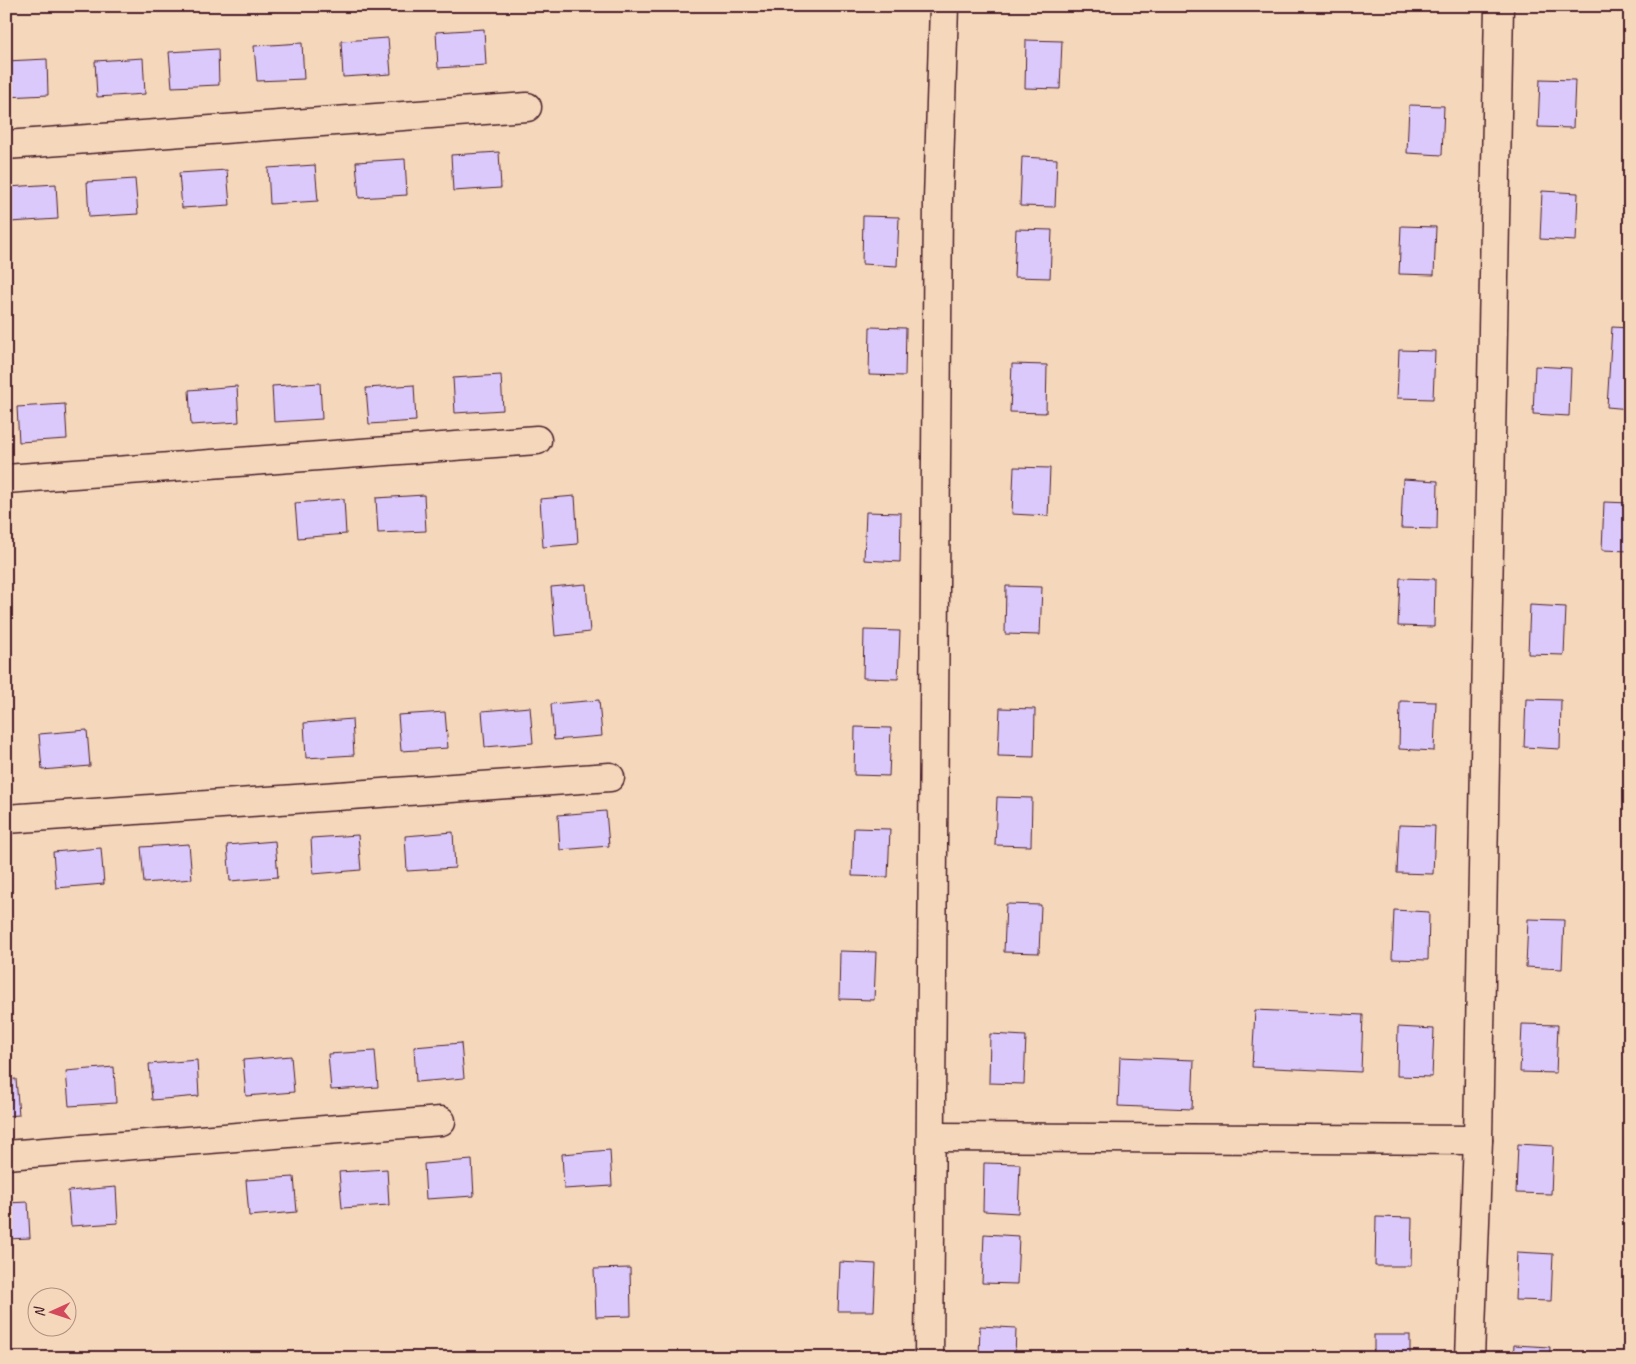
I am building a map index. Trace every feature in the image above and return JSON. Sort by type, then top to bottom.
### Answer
[{"type":"street","points":[[929,1358],[933,1137],[938,210],[944,6]]},
{"type":"street","points":[[1470,1358],[1478,1140],[1499,6]]},
{"type":"street","points":[[6,145],[528,107]]},
{"type":"street","points":[[6,479],[537,440]]},
{"type":"street","points":[[6,819],[610,777]]},
{"type":"street","points":[[6,1155],[441,1121]]},
{"type":"street","points":[[933,1137],[1478,1140]]},
{"type":"building","points":[[484,29],[486,65],[438,68],[436,32]]},
{"type":"building","points":[[388,38],[391,74],[343,77],[341,41]]},
{"type":"building","points":[[1026,40],[1062,41],[1060,89],[1025,88]]},
{"type":"building","points":[[302,43],[304,79],[257,81],[254,46]]},
{"type":"building","points":[[218,49],[219,85],[172,87],[169,52]]},
{"type":"building","points":[[143,58],[145,94],[97,97],[95,61]]},
{"type":"building","points":[[47,59],[48,95],[6,97],[6,61]]},
{"type":"building","points":[[1540,79],[1575,80],[1573,128],[1538,127]]},
{"type":"building","points":[[1409,105],[1444,106],[1442,155],[1407,153]]},
{"type":"building","points":[[499,152],[501,188],[453,191],[451,155]]},
{"type":"building","points":[[1022,157],[1057,159],[1055,207],[1020,206]]},
{"type":"building","points":[[405,159],[407,195],[359,198],[356,162]]},
{"type":"building","points":[[315,165],[318,201],[270,204],[268,168]]},
{"type":"building","points":[[227,170],[230,205],[182,208],[179,173]]},
{"type":"building","points":[[135,179],[138,214],[89,217],[87,182]]},
{"type":"building","points":[[56,184],[58,219],[10,222],[8,187]]},
{"type":"building","points":[[1542,191],[1578,193],[1576,241],[1540,239]]},
{"type":"building","points":[[863,216],[899,217],[897,266],[862,264]]},
{"type":"building","points":[[1401,226],[1436,227],[1434,275],[1399,274]]},
{"type":"building","points":[[1016,229],[1052,230],[1050,278],[1014,277]]},
{"type":"building","points":[[870,327],[906,328],[905,376],[869,375]]},
{"type":"building","points":[[1612,327],[1630,328],[1630,409],[1607,407]]},
{"type":"building","points":[[1399,350],[1435,351],[1433,399],[1397,398]]},
{"type":"building","points":[[1012,364],[1047,365],[1046,413],[1010,412]]},
{"type":"building","points":[[1535,366],[1571,368],[1569,416],[1533,414]]},
{"type":"building","points":[[501,375],[503,410],[455,413],[453,378]]},
{"type":"building","points":[[320,383],[322,419],[274,422],[272,386]]},
{"type":"building","points":[[414,385],[416,421],[369,424],[366,388]]},
{"type":"building","points":[[237,386],[239,422],[191,425],[189,390]]},
{"type":"building","points":[[65,404],[67,439],[19,442],[17,407]]},
{"type":"building","points":[[1014,467],[1050,468],[1048,516],[1012,514]]},
{"type":"building","points":[[1403,479],[1438,481],[1437,529],[1401,528]]},
{"type":"building","points":[[424,495],[426,531],[378,533],[376,498]]},
{"type":"building","points":[[575,496],[578,544],[543,547],[540,499]]},
{"type":"building","points":[[344,499],[346,534],[298,538],[295,503]]},
{"type":"building","points":[[1604,502],[1630,503],[1630,551],[1602,550]]},
{"type":"building","points":[[866,512],[901,513],[900,562],[864,560]]},
{"type":"building","points":[[1400,578],[1435,579],[1434,627],[1398,626]]},
{"type":"building","points":[[586,584],[590,632],[555,636],[551,587]]},
{"type":"building","points":[[1006,586],[1042,587],[1040,635],[1005,634]]},
{"type":"building","points":[[1530,605],[1566,607],[1564,655],[1528,654]]},
{"type":"building","points":[[864,630],[900,631],[898,679],[863,678]]},
{"type":"building","points":[[1526,699],[1561,700],[1560,749],[1524,747]]},
{"type":"building","points":[[599,700],[602,736],[554,740],[551,704]]},
{"type":"building","points":[[1400,701],[1436,702],[1434,751],[1399,749]]},
{"type":"building","points":[[530,707],[533,743],[485,747],[482,711]]},
{"type":"building","points":[[1000,708],[1035,709],[1034,757],[998,756]]},
{"type":"building","points":[[445,712],[448,748],[401,751],[398,715]]},
{"type":"building","points":[[352,719],[354,755],[306,758],[304,723]]},
{"type":"building","points":[[855,727],[891,728],[889,776],[854,775]]},
{"type":"building","points":[[87,730],[90,766],[42,770],[39,734]]},
{"type":"building","points":[[997,797],[1032,798],[1031,846],[995,845]]},
{"type":"building","points":[[606,811],[609,846],[560,850],[558,815]]},
{"type":"building","points":[[1399,825],[1435,826],[1433,874],[1397,873]]},
{"type":"building","points":[[854,828],[890,829],[888,877],[852,876]]},
{"type":"building","points":[[453,832],[455,868],[407,871],[405,836]]},
{"type":"building","points":[[358,835],[361,870],[313,874],[311,838]]},
{"type":"building","points":[[275,841],[278,877],[230,881],[227,845]]},
{"type":"building","points":[[189,844],[192,879],[144,883],[141,847]]},
{"type":"building","points":[[101,848],[104,884],[56,888],[53,852]]},
{"type":"building","points":[[6,859],[8,859],[11,895],[6,895]]},
{"type":"building","points":[[1006,904],[1041,905],[1039,953],[1004,952]]},
{"type":"building","points":[[1394,910],[1429,912],[1428,960],[1392,959]]},
{"type":"building","points":[[1528,919],[1564,920],[1562,969],[1526,967]]},
{"type":"building","points":[[840,951],[876,952],[874,1000],[839,999]]},
{"type":"building","points":[[1255,1010],[1363,1015],[1361,1072],[1252,1067]]},
{"type":"building","points":[[1522,1024],[1558,1025],[1556,1073],[1520,1072]]},
{"type":"building","points":[[1398,1027],[1434,1029],[1432,1077],[1397,1076]]},
{"type":"building","points":[[990,1034],[1026,1036],[1024,1084],[989,1083]]},
{"type":"building","points":[[461,1043],[464,1078],[416,1082],[414,1047]]},
{"type":"building","points":[[375,1051],[378,1087],[331,1090],[328,1054]]},
{"type":"building","points":[[291,1056],[294,1092],[246,1096],[243,1060]]},
{"type":"building","points":[[1120,1057],[1194,1060],[1192,1109],[1118,1106]]},
{"type":"building","points":[[197,1060],[199,1096],[152,1100],[149,1064]]},
{"type":"building","points":[[114,1067],[116,1103],[69,1106],[66,1071]]},
{"type":"building","points":[[16,1079],[19,1115],[6,1116],[6,1080]]},
{"type":"building","points":[[1518,1144],[1553,1146],[1551,1194],[1516,1193]]},
{"type":"building","points":[[610,1150],[612,1186],[564,1189],[562,1154]]},
{"type":"building","points":[[472,1160],[474,1196],[426,1199],[424,1164]]},
{"type":"building","points":[[984,1163],[1020,1164],[1018,1213],[983,1211]]},
{"type":"building","points":[[387,1169],[389,1205],[342,1208],[339,1172]]},
{"type":"building","points":[[294,1177],[297,1212],[249,1216],[246,1180]]},
{"type":"building","points":[[116,1187],[118,1223],[71,1226],[68,1191]]},
{"type":"building","points":[[28,1202],[30,1238],[6,1239],[6,1203]]},
{"type":"building","points":[[1376,1217],[1412,1218],[1411,1266],[1375,1266]]},
{"type":"building","points":[[984,1234],[1019,1236],[1017,1284],[982,1283]]},
{"type":"building","points":[[1517,1252],[1553,1254],[1551,1301],[1515,1300]]},
{"type":"building","points":[[840,1262],[876,1264],[874,1311],[838,1311]]},
{"type":"building","points":[[630,1268],[631,1316],[596,1317],[594,1269]]},
{"type":"building","points":[[980,1326],[1016,1328],[1015,1358],[979,1358]]},
{"type":"building","points":[[1374,1335],[1410,1335],[1410,1358],[1374,1358]]},
{"type":"building","points":[[1514,1345],[1550,1347],[1549,1358],[1513,1358]]},
{"type":"building","points":[[843,1352],[879,1353],[879,1358],[843,1358]]}]
